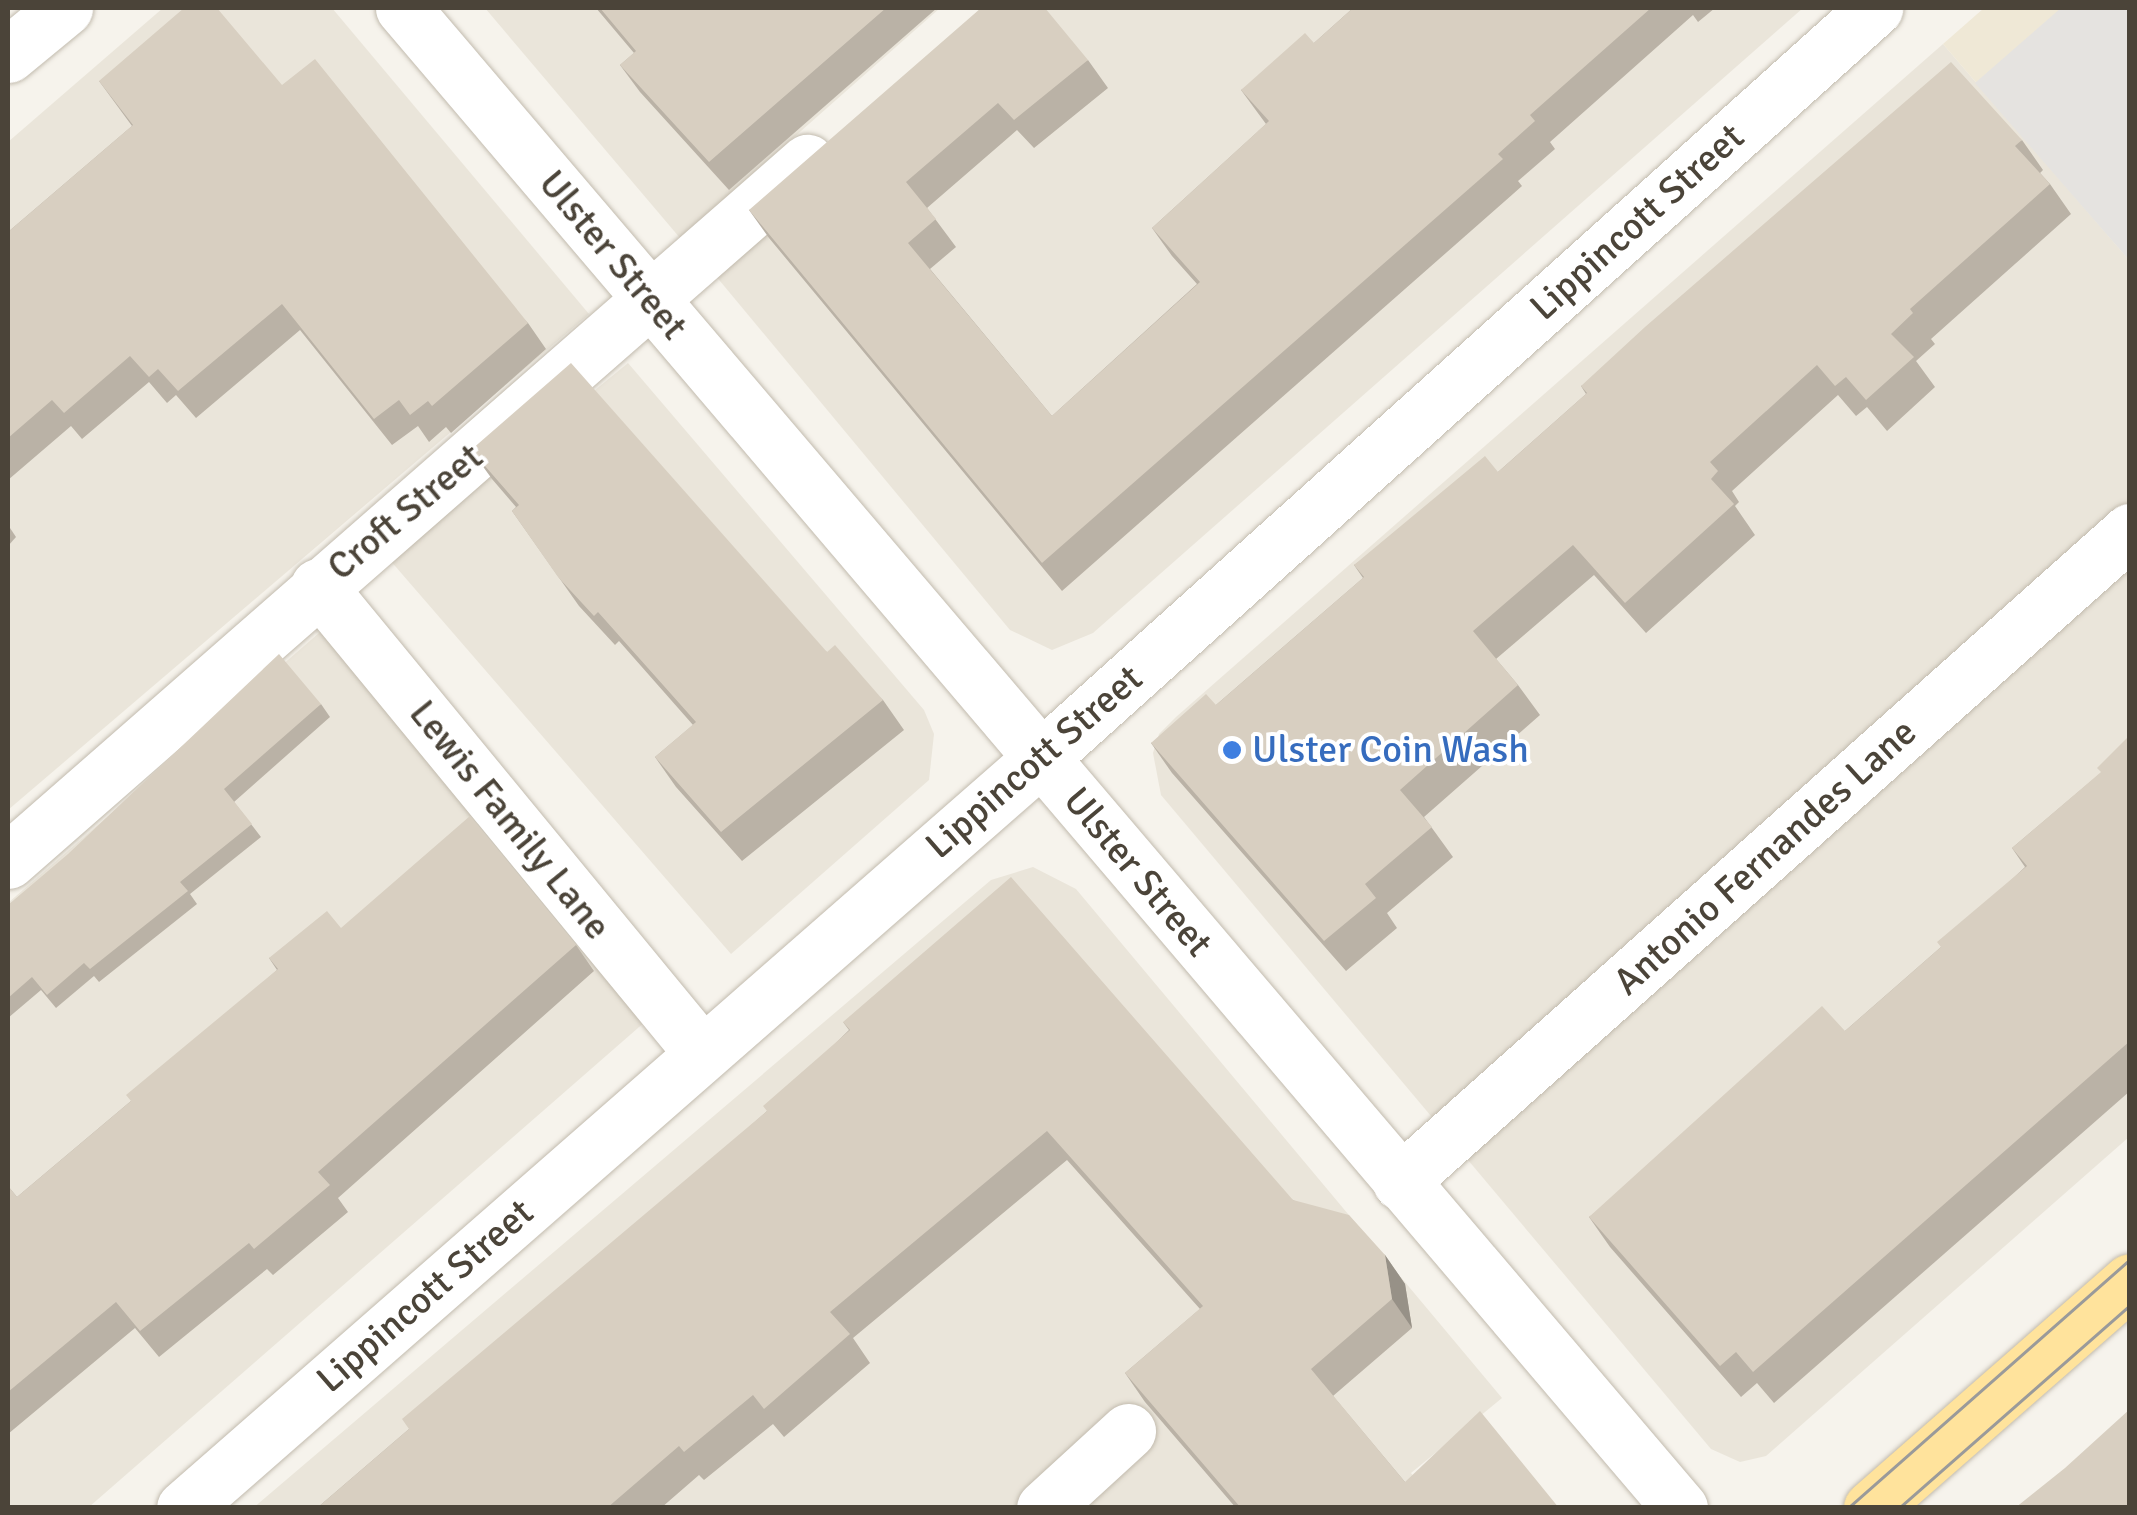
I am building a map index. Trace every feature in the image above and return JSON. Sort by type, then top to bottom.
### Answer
[{"type":"main road","points":[[1871,1508],[2130,1280]]},
{"type":"street","points":[[8,55],[65,8]]},
{"type":"street","name":"Ulster Street","points":[[403,8],[1680,1508]]},
{"type":"street","name":"Lippincott Street","points":[[184,1508],[1041,758],[1875,8]]},
{"type":"street","name":"Croft Street","points":[[8,860],[318,586],[652,302],[851,124]]},
{"type":"street","name":"Antonio Fernandes Lane","points":[[1400,1182],[2130,530]]},
{"type":"street","name":"Lewis Family Lane","points":[[318,586],[702,1053]]},
{"type":"street","points":[[1044,1508],[1128,1431]]},
{"type":"shaded area","points":[[163,8],[332,8],[589,314],[8,810],[8,142]]},
{"type":"shaded area","points":[[485,8],[940,8],[680,238]]},
{"type":"shaded area","points":[[1022,8],[1803,8],[1093,633],[1052,650],[1010,630],[715,275]]},
{"type":"shaded area","points":[[1984,8],[2129,8],[2129,260],[1943,44]]},
{"type":"shaded area","points":[[2061,8],[2129,8],[2129,260],[1975,83]]},
{"type":"shaded area","points":[[1943,44],[2129,260],[2129,1137],[1766,1456],[1740,1462],[1711,1449],[1161,795],[1153,753],[1159,734],[1176,717]]},
{"type":"shaded area","points":[[628,363],[924,710],[934,734],[929,780],[731,954],[389,559]]},
{"type":"shaded area","points":[[327,626],[654,1014],[89,1507],[8,1508],[8,903]]},
{"type":"shaded area","points":[[1033,867],[1076,889],[1502,1398],[1411,1473],[1438,1507],[253,1508],[991,880]]},
{"type":"building","points":[[184,8],[217,8],[282,85],[315,59],[528,323],[432,406],[428,401],[410,415],[399,400],[374,419],[282,304],[178,391],[158,369],[149,377],[130,356],[64,413],[52,400],[8,438],[8,232],[133,125],[99,81]]},
{"type":"building","points":[[600,8],[886,8],[709,162],[620,65],[636,51]]},
{"type":"building","points":[[981,8],[1045,8],[1088,60],[1014,120],[998,103],[906,182],[936,219],[908,243],[1052,416],[1200,282],[1152,228],[1269,121],[1241,90],[1305,33],[1314,43],[1353,8],[1651,8],[1530,115],[1535,121],[1498,154],[1503,159],[1042,563],[749,210]]},
{"type":"building","points":[[1951,62],[2022,140],[2015,146],[2050,184],[1910,309],[1913,313],[1891,334],[1914,357],[1866,400],[1846,377],[1835,386],[1817,365],[1710,462],[1718,471],[1711,479],[1734,504],[1625,603],[1573,545],[1473,631],[1518,685],[1400,790],[1432,827],[1365,884],[1376,898],[1324,941],[1151,743],[1206,694],[1216,705],[1364,577],[1354,565],[1485,456],[1498,472],[1587,393],[1581,386],[1645,327]]},
{"type":"building","points":[[571,363],[827,652],[835,645],[883,700],[721,832],[655,757],[696,722],[598,612],[594,616],[558,577],[512,511],[519,505],[471,450]]},
{"type":"building","points":[[279,654],[321,704],[224,789],[252,824],[180,882],[188,891],[90,969],[84,963],[47,995],[32,977],[8,998],[8,905],[68,854]]},
{"type":"building","points":[[2130,735],[2130,1041],[1753,1372],[1736,1352],[1720,1366],[1589,1217],[1822,1006],[1845,1031],[1941,947],[1937,942],[2027,866],[2012,848],[2101,772],[2097,768]]},
{"type":"building","points":[[470,816],[576,945],[318,1172],[330,1185],[254,1249],[249,1243],[140,1331],[116,1302],[8,1392],[8,1186],[17,1197],[131,1101],[126,1095],[278,969],[269,958],[327,911],[341,928]]},
{"type":"building","points":[[1011,877],[1293,1200],[1349,1215],[1385,1255],[1392,1299],[1311,1369],[1405,1482],[1480,1411],[1559,1508],[1241,1508],[1125,1373],[1203,1306],[1047,1131],[830,1312],[850,1334],[764,1409],[753,1395],[684,1452],[679,1446],[607,1508],[317,1508],[409,1429],[402,1419],[767,1111],[763,1106],[850,1030],[843,1022]]},
{"type":"building","points":[[2130,1409],[2130,1508],[2015,1508],[2065,1468]]},
{"type":"tram line","points":[[1848,1508],[2130,1259]]},
{"type":"tram line","points":[[1899,1508],[2130,1305]]},
{"type":"place","name":"Ulster Coin Wash","points":[[1232,750]]}]
